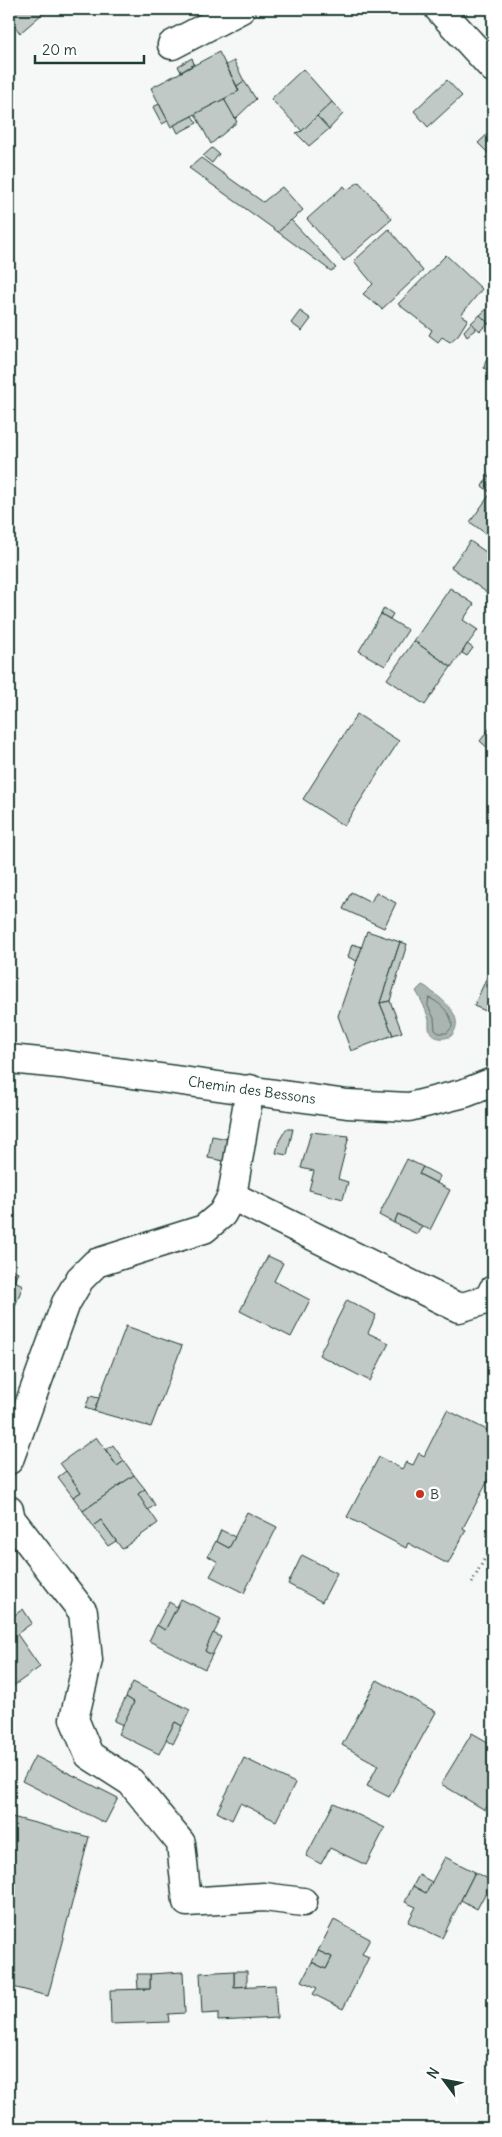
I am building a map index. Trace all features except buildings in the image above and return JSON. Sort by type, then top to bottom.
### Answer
[{"type":"street","points":[[172,45],[241,9]]},
{"type":"street","points":[[439,9],[493,68]]},
{"type":"street","name":"Chemin des Bessons","points":[[9,1059],[250,1089],[347,1104],[409,1107],[465,1093],[493,1082]]},
{"type":"street","points":[[9,1460],[66,1303],[80,1279],[96,1263],[204,1229],[222,1214],[232,1196],[250,1089]]},
{"type":"street","points":[[232,1196],[459,1308],[489,1299],[493,1290]]},
{"type":"street","points":[[9,1510],[12,1519],[84,1612],[88,1660],[74,1719],[89,1755],[131,1782],[181,1843],[187,1902],[264,1897],[303,1902]]},
{"type":"path","points":[[472,1583],[493,1542]]},
{"type":"water","points":[[422,985],[440,998],[456,1018],[455,1030],[451,1036],[438,1038],[430,1032],[427,1013],[416,991]]},
{"type":"place","name":"B","points":[[420,1494]]}]
